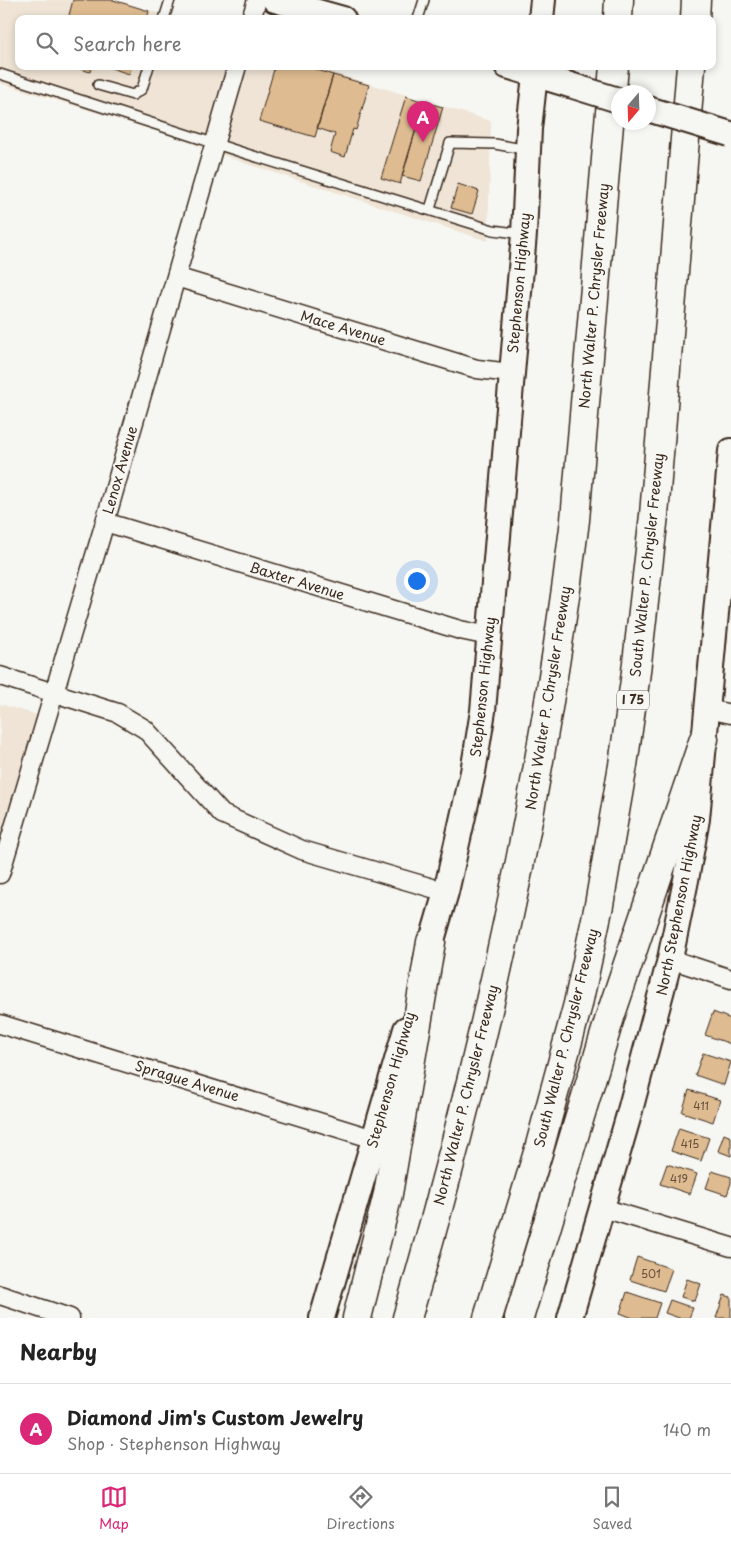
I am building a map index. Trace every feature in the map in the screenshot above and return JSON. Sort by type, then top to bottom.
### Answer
[{"type":"highway","points":[[618,15],[620,0]]},
{"type":"highway","points":[[694,15],[696,0]]},
{"type":"highway","name":"North Walter P. Chrysler Freeway","points":[[407,1318],[449,1172],[465,1108],[526,836],[541,750],[575,520],[614,70]]},
{"type":"highway","name":"South Walter P. Chrysler Freeway","points":[[488,1318],[539,1149],[578,1004],[599,905],[623,765],[636,680],[654,515],[691,70]]},
{"type":"highway","points":[[520,1318],[611,1014],[704,739]]},
{"type":"highway","points":[[357,1318],[388,1194],[432,942]]},
{"type":"main road","points":[[275,0],[329,15]]},
{"type":"main road","points":[[541,15],[543,0]]},
{"type":"main road","points":[[535,70],[570,85],[611,98]]},
{"type":"main road","name":"Stephenson Highway","points":[[322,1318],[446,892],[473,772],[482,720],[524,234],[528,150],[535,70]]},
{"type":"main road","points":[[656,111],[730,134]]},
{"type":"main road","name":"North Stephenson Highway","points":[[570,1318],[603,1208],[670,959],[698,819],[731,451]]},
{"type":"street","points":[[252,15],[257,0]]},
{"type":"street","name":"Lenox Avenue","points":[[0,874],[105,522],[236,70]]},
{"type":"street","name":"Mace Avenue","points":[[176,277],[477,369],[511,373]]},
{"type":"street","name":"Baxter Avenue","points":[[105,522],[452,628],[489,636]]},
{"type":"street","points":[[0,676],[118,713],[145,729],[222,814],[302,850],[446,892]]},
{"type":"street","points":[[708,709],[731,714]]},
{"type":"street","points":[[670,959],[731,979]]},
{"type":"street","name":"Sprague Avenue","points":[[0,1024],[374,1139]]},
{"type":"street","points":[[603,1208],[731,1247]]},
{"type":"street","points":[[0,1295],[70,1318]]},
{"type":"lane","points":[[165,15],[170,0]]},
{"type":"lane","points":[[419,15],[424,0]]},
{"type":"lane","points":[[98,85],[133,94],[142,89],[148,70]]},
{"type":"lane","points":[[0,74],[493,230],[524,234]]},
{"type":"lane","points":[[430,209],[450,144],[494,144],[528,150]]},
{"type":"shaded area","points":[[0,0],[115,0],[164,15],[15,15],[15,70],[324,70],[491,121],[488,241],[247,164],[173,136],[0,83]]},
{"type":"shaded area","points":[[0,704],[47,718],[0,880]]},
{"type":"building","points":[[73,0],[113,0],[149,11],[148,15],[69,15]]},
{"type":"building","points":[[117,70],[130,70],[129,74]]},
{"type":"building","points":[[274,70],[317,70],[333,75],[315,137],[259,121]]},
{"type":"building","points":[[333,75],[369,85],[356,130],[353,129],[345,157],[330,152],[335,134],[317,128]]},
{"type":"building","points":[[406,96],[424,102],[400,184],[381,178]]},
{"type":"building","points":[[424,102],[443,107],[421,181],[402,176]]},
{"type":"building","points":[[458,184],[479,191],[472,214],[451,208]]},
{"type":"building","points":[[713,1012],[731,1019],[731,1044],[705,1035]]},
{"type":"building","points":[[703,1053],[731,1062],[724,1085],[695,1075]]},
{"type":"building","points":[[689,1090],[720,1100],[713,1122],[682,1112]]},
{"type":"building","points":[[679,1128],[709,1138],[701,1161],[671,1151]]},
{"type":"building","points":[[724,1134],[731,1137],[731,1156],[718,1151]]},
{"type":"building","points":[[667,1164],[697,1174],[690,1194],[660,1184]]},
{"type":"building","points":[[712,1171],[731,1177],[727,1195],[706,1188]]},
{"type":"building","points":[[637,1257],[672,1269],[664,1291],[630,1280]]},
{"type":"building","points":[[687,1279],[701,1284],[695,1301],[681,1297]]},
{"type":"building","points":[[627,1292],[660,1303],[655,1318],[633,1318],[620,1313]]},
{"type":"building","points":[[724,1295],[731,1297],[731,1318],[716,1318]]},
{"type":"building","points":[[670,1300],[693,1308],[689,1318],[679,1318],[665,1313]]},
{"type":"place","name":"Diamond Jim's Custom Jewelry","points":[[423,142]]}]
